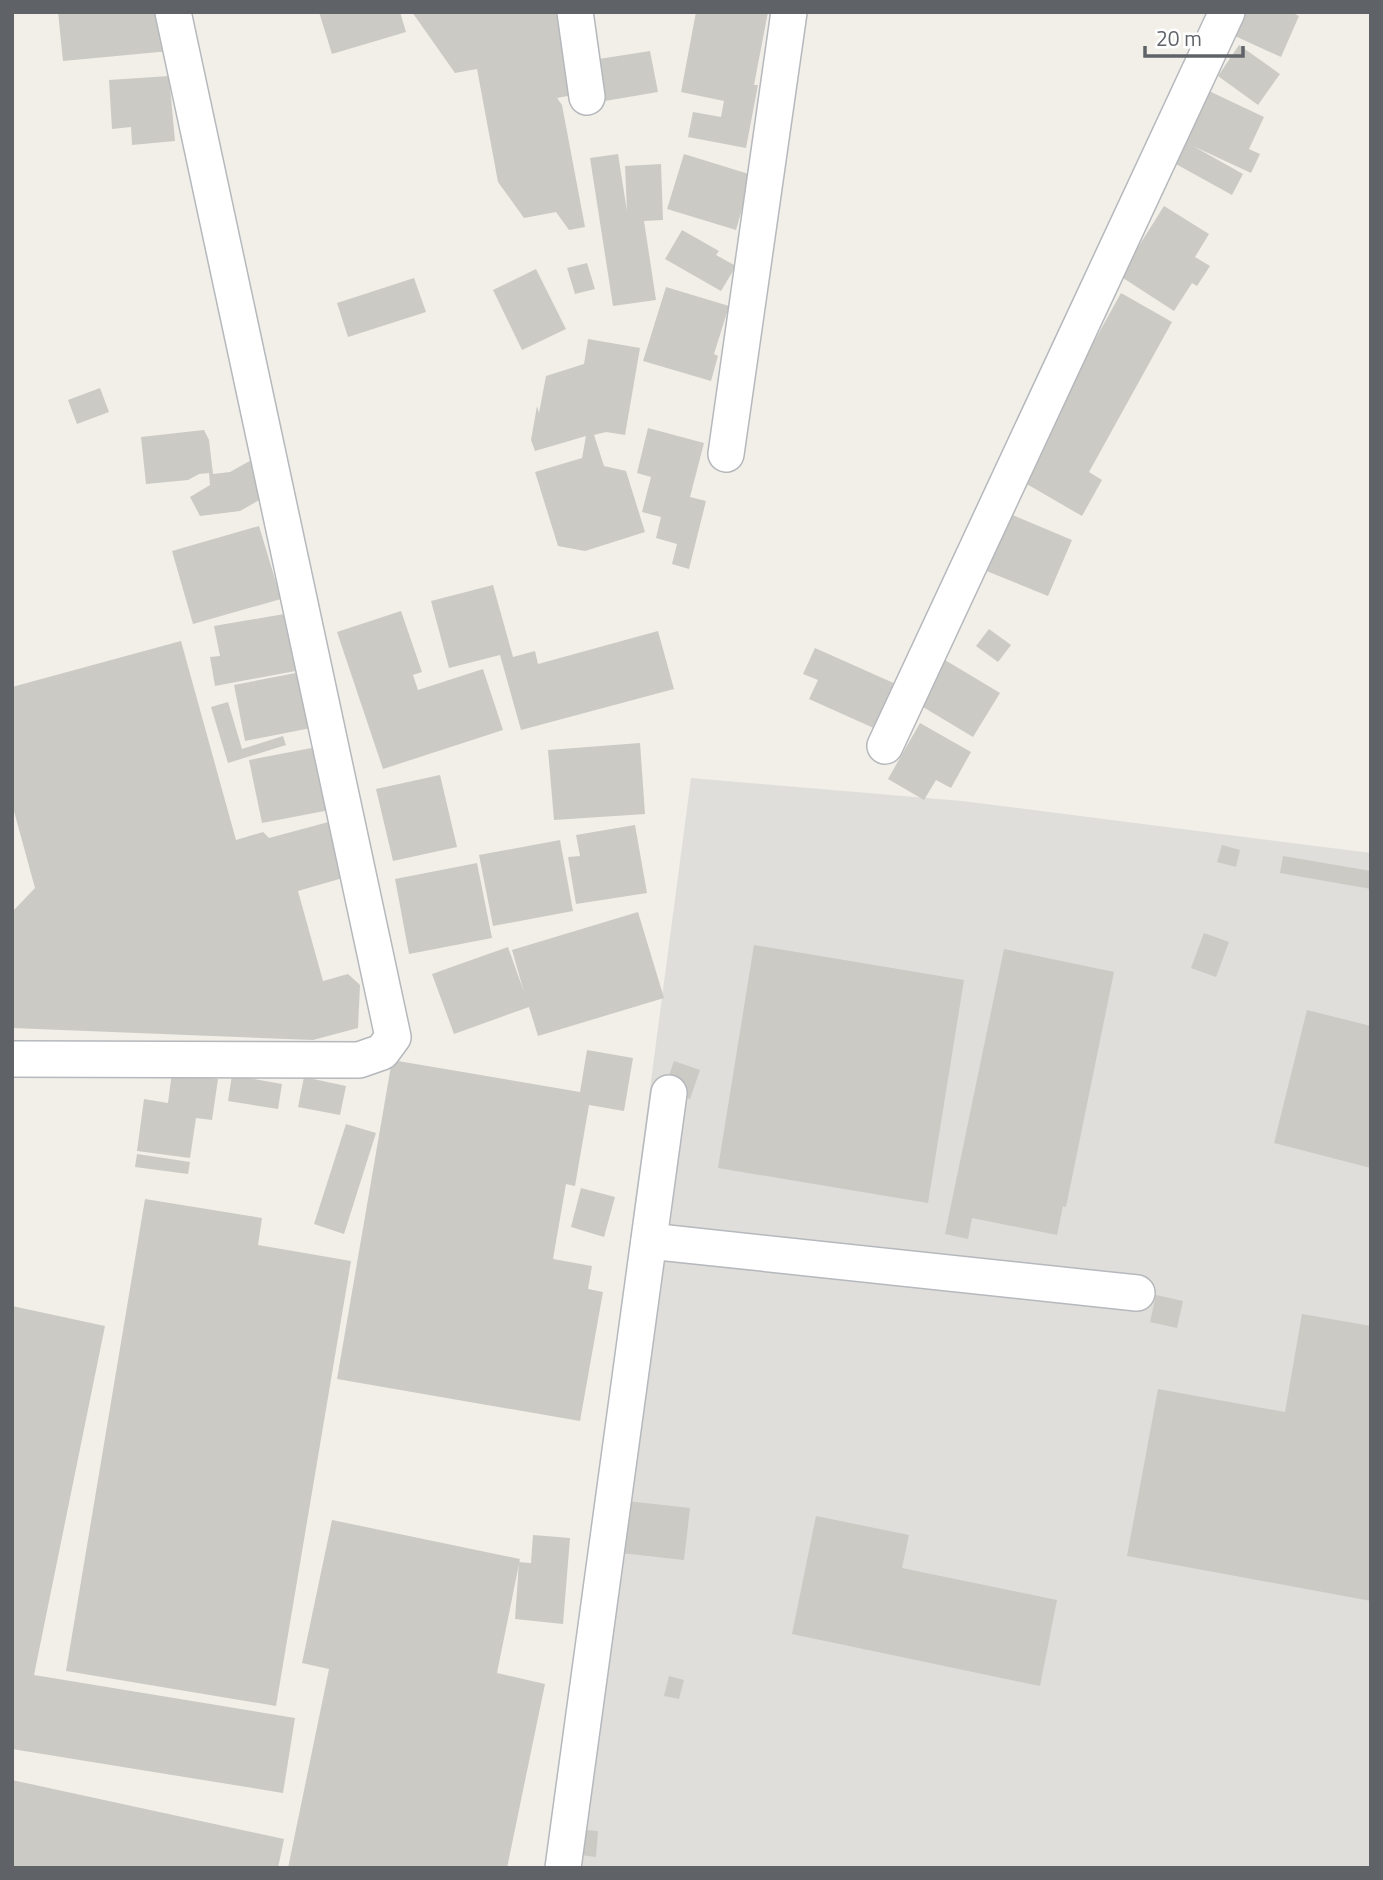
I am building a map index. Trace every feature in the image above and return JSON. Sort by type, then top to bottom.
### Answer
[{"type":"street","points":[[12,1059],[359,1060],[382,1052],[393,1037],[173,12]]},
{"type":"street","points":[[575,12],[587,97]]},
{"type":"street","points":[[726,454],[789,12]]},
{"type":"street","points":[[885,747],[1227,12]]},
{"type":"street","points":[[563,1868],[669,1093]]},
{"type":"street","points":[[649,1241],[1137,1293]]},
{"type":"shaded area","points":[[691,778],[962,801],[1371,853],[1371,1868],[547,1868]]},
{"type":"building","points":[[58,12],[167,12],[170,51],[63,61]]},
{"type":"building","points":[[319,12],[400,12],[406,32],[332,54]]},
{"type":"building","points":[[412,12],[558,12],[573,95],[557,98],[562,105],[585,227],[569,230],[556,212],[524,218],[498,182],[477,69],[455,73]]},
{"type":"building","points":[[696,12],[768,12],[754,85],[758,85],[746,148],[688,137],[693,112],[721,117],[724,101],[681,92]]},
{"type":"building","points":[[1245,12],[1291,12],[1299,16],[1281,57],[1235,36]]},
{"type":"building","points":[[1239,45],[1280,74],[1258,105],[1218,76]]},
{"type":"building","points":[[650,51],[658,92],[593,103],[586,61]]},
{"type":"building","points":[[169,76],[175,141],[132,145],[131,127],[112,129],[109,80]]},
{"type":"building","points":[[1209,91],[1264,117],[1249,149],[1260,154],[1251,173],[1193,146],[1243,174],[1232,195],[1174,163]]},
{"type":"building","points":[[618,154],[627,211],[625,166],[661,164],[663,220],[644,221],[656,300],[613,306],[590,158]]},
{"type":"building","points":[[684,154],[752,175],[736,230],[667,209]]},
{"type":"building","points":[[1164,206],[1209,234],[1195,257],[1210,266],[1197,286],[1192,283],[1174,311],[1120,276]]},
{"type":"building","points":[[682,230],[719,251],[716,255],[736,266],[721,291],[665,259]]},
{"type":"building","points":[[587,263],[595,289],[575,294],[567,268]]},
{"type":"building","points":[[536,269],[566,329],[522,350],[493,290]]},
{"type":"building","points":[[414,278],[426,312],[348,337],[337,303]]},
{"type":"building","points":[[666,287],[729,306],[714,354],[718,356],[711,381],[643,361]]},
{"type":"building","points":[[1121,293],[1172,322],[1089,472],[1102,480],[1082,516],[1018,479]]},
{"type":"building","points":[[588,339],[640,348],[625,435],[606,432],[594,435],[604,466],[626,471],[645,532],[585,551],[558,546],[535,472],[582,458],[586,436],[535,451],[531,440],[546,376],[584,364]]},
{"type":"building","points":[[100,388],[109,412],[77,424],[68,400]]},
{"type":"building","points":[[648,428],[704,443],[690,497],[706,501],[689,569],[672,564],[677,544],[656,538],[661,517],[642,512],[651,477],[637,473]]},
{"type":"building","points":[[204,430],[209,440],[213,474],[230,472],[255,458],[270,494],[240,511],[200,516],[190,497],[210,485],[209,473],[199,474],[188,480],[146,484],[141,437]]},
{"type":"building","points":[[1008,513],[1072,540],[1048,596],[984,570]]},
{"type":"building","points":[[259,526],[281,599],[193,624],[172,551]]},
{"type":"building","points":[[493,585],[513,657],[535,651],[538,664],[658,631],[674,689],[521,730],[500,655],[449,668],[431,601]]},
{"type":"building","points":[[401,611],[422,672],[413,675],[418,690],[483,669],[503,730],[383,769],[337,632]]},
{"type":"building","points":[[290,613],[301,670],[215,686],[210,657],[220,656],[214,626]]},
{"type":"building","points":[[989,629],[1011,645],[998,662],[976,646]]},
{"type":"building","points":[[181,641],[236,840],[263,832],[269,838],[336,820],[353,875],[298,891],[323,981],[348,974],[360,985],[358,1028],[313,1040],[12,1028],[12,905],[14,910],[35,888],[12,804],[12,687]]},
{"type":"building","points":[[815,648],[907,689],[887,734],[809,699],[818,680],[803,674]]},
{"type":"building","points":[[945,660],[1000,693],[973,737],[918,704]]},
{"type":"building","points":[[306,671],[316,727],[245,741],[234,685]]},
{"type":"building","points":[[228,702],[242,749],[283,736],[286,745],[228,763],[211,707]]},
{"type":"building","points":[[920,723],[971,752],[951,788],[936,780],[924,800],[888,779]]},
{"type":"building","points":[[640,743],[645,814],[554,820],[548,750]]},
{"type":"building","points":[[322,746],[335,809],[262,823],[249,760]]},
{"type":"building","points":[[440,775],[457,847],[393,861],[376,789]]},
{"type":"building","points":[[635,825],[647,893],[576,904],[568,857],[580,856],[576,835]]},
{"type":"building","points":[[560,840],[573,911],[493,926],[479,855]]},
{"type":"building","points":[[1222,845],[1240,850],[1236,867],[1217,862]]},
{"type":"building","points":[[1283,856],[1371,871],[1371,889],[1280,873]]},
{"type":"building","points":[[477,863],[492,938],[409,954],[395,879]]},
{"type":"building","points":[[638,912],[664,998],[538,1036],[529,1007],[454,1034],[432,974],[508,947],[524,992],[512,950]]},
{"type":"building","points":[[1204,933],[1229,942],[1216,977],[1191,968]]},
{"type":"building","points":[[754,945],[964,980],[928,1203],[718,1168]]},
{"type":"building","points":[[1004,949],[1114,972],[1066,1207],[1063,1206],[1057,1235],[972,1218],[968,1239],[945,1234]]},
{"type":"building","points":[[1307,1010],[1371,1026],[1371,1168],[1274,1143]]},
{"type":"building","points":[[587,1050],[633,1058],[624,1111],[589,1105],[575,1186],[566,1184],[553,1259],[592,1266],[588,1289],[603,1292],[580,1421],[337,1379],[392,1060],[580,1092]]},
{"type":"building","points":[[674,1061],[700,1070],[690,1099],[664,1090]]},
{"type":"building","points":[[172,1072],[218,1079],[212,1120],[196,1118],[190,1158],[137,1151],[144,1099],[168,1103]]},
{"type":"building","points":[[232,1075],[282,1084],[278,1109],[228,1101]]},
{"type":"building","points":[[304,1077],[346,1086],[340,1115],[298,1107]]},
{"type":"building","points":[[346,1124],[376,1133],[344,1234],[314,1224]]},
{"type":"building","points":[[137,1154],[190,1162],[188,1174],[135,1167]]},
{"type":"building","points":[[581,1188],[615,1197],[604,1237],[571,1227]]},
{"type":"building","points":[[145,1199],[262,1218],[258,1245],[351,1261],[276,1706],[66,1671]]},
{"type":"building","points":[[1156,1295],[1183,1301],[1177,1328],[1150,1322]]},
{"type":"building","points":[[12,1306],[105,1326],[34,1675],[295,1718],[283,1793],[12,1749]]},
{"type":"building","points":[[1302,1314],[1371,1326],[1371,1601],[1127,1556],[1158,1389],[1285,1412]]},
{"type":"building","points":[[618,1500],[690,1508],[684,1560],[612,1552]]},
{"type":"building","points":[[816,1516],[909,1535],[902,1568],[1057,1600],[1040,1686],[792,1634]]},
{"type":"building","points":[[332,1520],[520,1559],[497,1673],[545,1684],[507,1868],[288,1868],[329,1669],[302,1663]]},
{"type":"building","points":[[533,1535],[570,1538],[563,1624],[515,1619],[519,1562],[531,1563]]},
{"type":"building","points":[[669,1676],[684,1680],[679,1699],[664,1696]]},
{"type":"building","points":[[12,1780],[284,1839],[278,1868],[12,1868]]},
{"type":"building","points":[[576,1829],[598,1831],[596,1857],[573,1854]]}]
